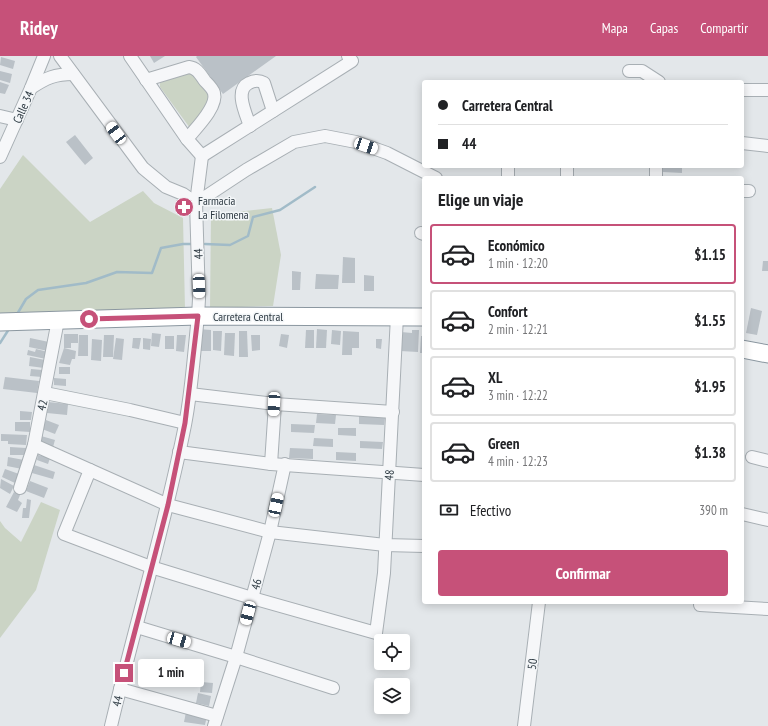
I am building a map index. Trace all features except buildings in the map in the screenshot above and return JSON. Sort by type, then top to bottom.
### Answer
[{"type":"highway","name":"Carretera Central","points":[[8,322],[198,316],[422,317]]},
{"type":"highway","points":[[744,349],[768,354]]},
{"type":"street","name":"Calle 34","points":[[0,157],[44,56]]},
{"type":"street","points":[[60,56],[143,168],[166,187],[183,194],[196,202],[294,142],[325,136],[356,142],[387,153],[432,176]]},
{"type":"street","points":[[130,56],[187,139],[202,156],[353,58]]},
{"type":"street","points":[[146,80],[189,67],[198,71],[210,88],[214,94],[214,102],[210,110],[187,139]]},
{"type":"street","points":[[629,71],[642,72],[656,80]]},
{"type":"street","points":[[31,88],[45,79],[60,74],[73,74]]},
{"type":"street","points":[[250,126],[241,92],[249,83],[259,80],[264,83],[273,111]]},
{"type":"street","points":[[744,90],[768,90]]},
{"type":"street","points":[[0,116],[16,120]]},
{"type":"street","points":[[744,143],[768,146]]},
{"type":"street","name":"44","points":[[111,726],[168,505],[190,394],[199,299],[196,202],[202,156]]},
{"type":"street","name":"48","points":[[252,598],[376,633],[384,573],[397,316]]},
{"type":"street","name":"42","points":[[20,488],[34,445],[58,320]]},
{"type":"street","points":[[45,393],[185,423]]},
{"type":"street","points":[[190,394],[274,404],[393,412]]},
{"type":"street","points":[[272,464],[274,404]]},
{"type":"street","points":[[34,445],[168,505],[270,532],[385,545],[422,546]]},
{"type":"street","points":[[179,452],[272,464],[422,475]]},
{"type":"street","points":[[752,457],[768,461]]},
{"type":"street","name":"46","points":[[216,721],[236,657],[270,532],[285,464]]},
{"type":"street","points":[[90,470],[64,534],[151,567],[252,598]]},
{"type":"street","points":[[744,514],[768,520]]},
{"type":"street","name":"50","points":[[524,726],[539,604]]},
{"type":"street","points":[[700,605],[768,609]]},
{"type":"street","points":[[137,627],[333,688]]},
{"type":"street","points":[[120,689],[216,721]]},
{"type":"green space","points":[[189,73],[195,74],[208,94],[206,106],[190,128],[160,87],[160,83],[166,79]]},
{"type":"green space","points":[[23,155],[90,222],[143,191],[154,203],[183,218],[185,309],[0,313],[0,189]]},
{"type":"green space","points":[[272,208],[281,255],[273,306],[210,308],[211,215]]},
{"type":"green space","points":[[41,502],[60,510],[36,590],[0,638],[0,521],[5,528],[21,542]]},
{"type":"waterway","points":[[205,244],[230,245],[248,236],[253,217],[280,210],[315,187]]},
{"type":"waterway","points":[[16,316],[26,299],[38,290],[86,283],[117,272],[152,273],[161,248],[191,244]]},
{"type":"waterway","points":[[0,343],[9,329]]},
{"type":"place","name":"Farmacia La Filomena","points":[[184,207]]},
{"type":"route","points":[[89,319],[198,316],[190,394],[179,452],[168,505],[124,673]]}]
